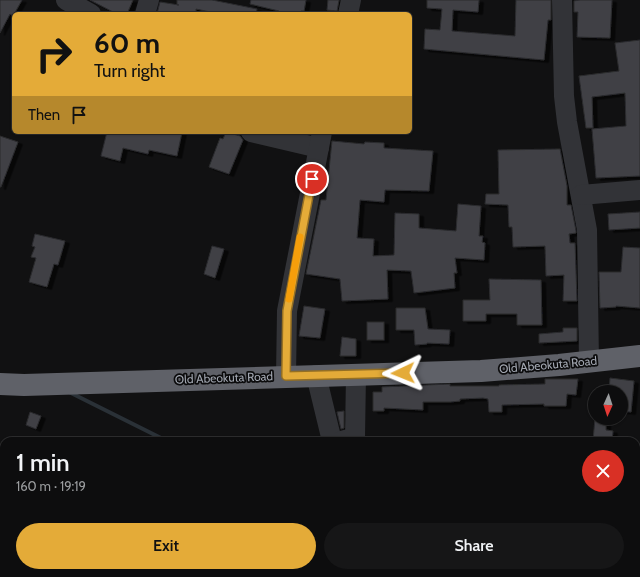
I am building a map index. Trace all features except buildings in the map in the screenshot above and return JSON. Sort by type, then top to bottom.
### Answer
[{"type":"highway","name":"Old Abeokuta Road","points":[[0,384],[24,385],[481,371],[640,356]]},
{"type":"street","points":[[66,0],[87,12]]},
{"type":"street","points":[[145,12],[148,0]]},
{"type":"street","points":[[348,12],[350,0]]},
{"type":"street","points":[[562,0],[566,122],[587,230],[589,362]]},
{"type":"street","points":[[268,134],[320,140],[287,311],[286,376]]},
{"type":"street","points":[[581,195],[640,190]]},
{"type":"street","points":[[354,437],[356,374]]},
{"type":"street","points":[[316,375],[331,437]]},
{"type":"street","points":[[322,402],[356,398]]},
{"type":"waterway","points":[[69,392],[159,437]]},
{"type":"slow traffic","points":[[289,299],[300,237]]},
{"type":"route","points":[[312,179],[299,240],[287,311],[286,376],[403,373]]}]
